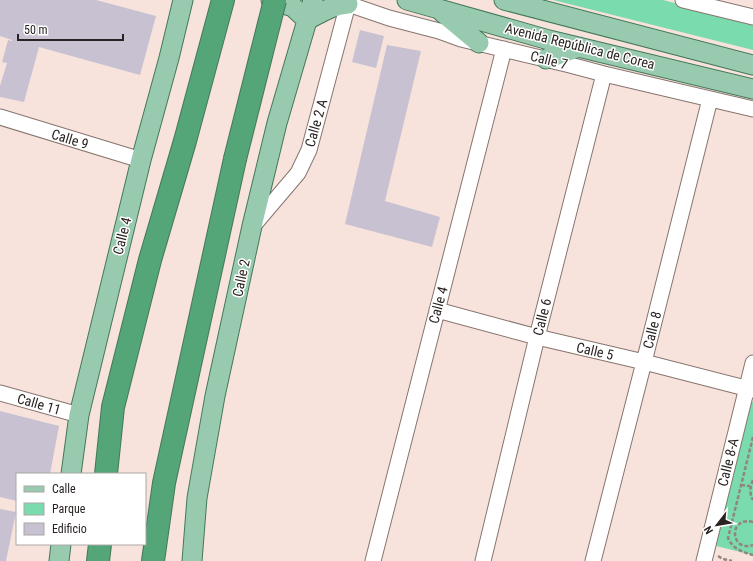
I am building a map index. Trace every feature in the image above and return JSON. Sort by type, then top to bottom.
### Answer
[{"type":"highway","points":[[106,473],[112,407],[150,260],[223,0]]},
{"type":"highway","points":[[152,561],[164,483],[235,159],[275,0]]},
{"type":"highway","points":[[98,561],[100,545]]},
{"type":"main road","name":"Calle 4","points":[[71,473],[79,415],[141,160],[183,0]]},
{"type":"main road","points":[[271,0],[293,7],[307,20],[332,7],[348,4]]},
{"type":"main road","name":"Calle 2","points":[[192,561],[197,498],[215,396],[252,226],[277,123],[313,0]]},
{"type":"main road","name":"Avenida República de Corea","points":[[407,0],[579,47],[753,89]]},
{"type":"main road","name":"Avenida República de Corea","points":[[504,0],[753,65]]},
{"type":"main road","points":[[438,9],[479,43]]},
{"type":"main road","points":[[546,59],[579,47]]},
{"type":"main road","points":[[59,561],[61,545]]},
{"type":"street","points":[[683,0],[753,18]]},
{"type":"street","name":"Calle 7","points":[[348,4],[389,18],[479,43],[753,109]]},
{"type":"street","name":"Calle 2 A","points":[[252,226],[298,173],[309,150],[348,4]]},
{"type":"street","name":"Calle 4","points":[[374,561],[504,49]]},
{"type":"street","name":"Calle 6","points":[[483,561],[537,337],[604,74]]},
{"type":"street","name":"Calle 8","points":[[593,561],[710,99]]},
{"type":"street","name":"Calle 9","points":[[0,117],[141,160]]},
{"type":"street","name":"Calle 5","points":[[437,310],[537,337],[750,389]]},
{"type":"street","name":"Calle 8-A","points":[[704,561],[750,389],[753,363]]},
{"type":"street","name":"Calle 11","points":[[0,393],[79,415]]},
{"type":"path","points":[[753,438],[728,538],[739,550],[753,555]]},
{"type":"path","points":[[753,480],[750,486],[750,492],[753,500]]},
{"type":"path","points":[[741,485],[750,486]]},
{"type":"path","points":[[753,522],[745,521],[738,525],[735,532],[735,536],[739,543],[746,547],[753,545]]},
{"type":"green space","points":[[553,0],[663,0],[753,23],[753,50]]},
{"type":"green space","points":[[751,401],[753,402],[753,555],[716,546]]},
{"type":"building","points":[[0,0],[96,0],[156,16],[140,75],[39,47],[24,102],[0,97],[0,86],[7,63],[2,62],[8,40],[12,40],[0,36]]},
{"type":"building","points":[[360,30],[384,36],[376,68],[352,62]]},
{"type":"building","points":[[387,45],[421,51],[385,201],[440,217],[432,247],[345,224]]},
{"type":"building","points":[[0,411],[59,426],[50,473],[16,473],[16,501],[0,497]]},
{"type":"building","points":[[0,509],[16,512],[6,561],[0,561]]}]
